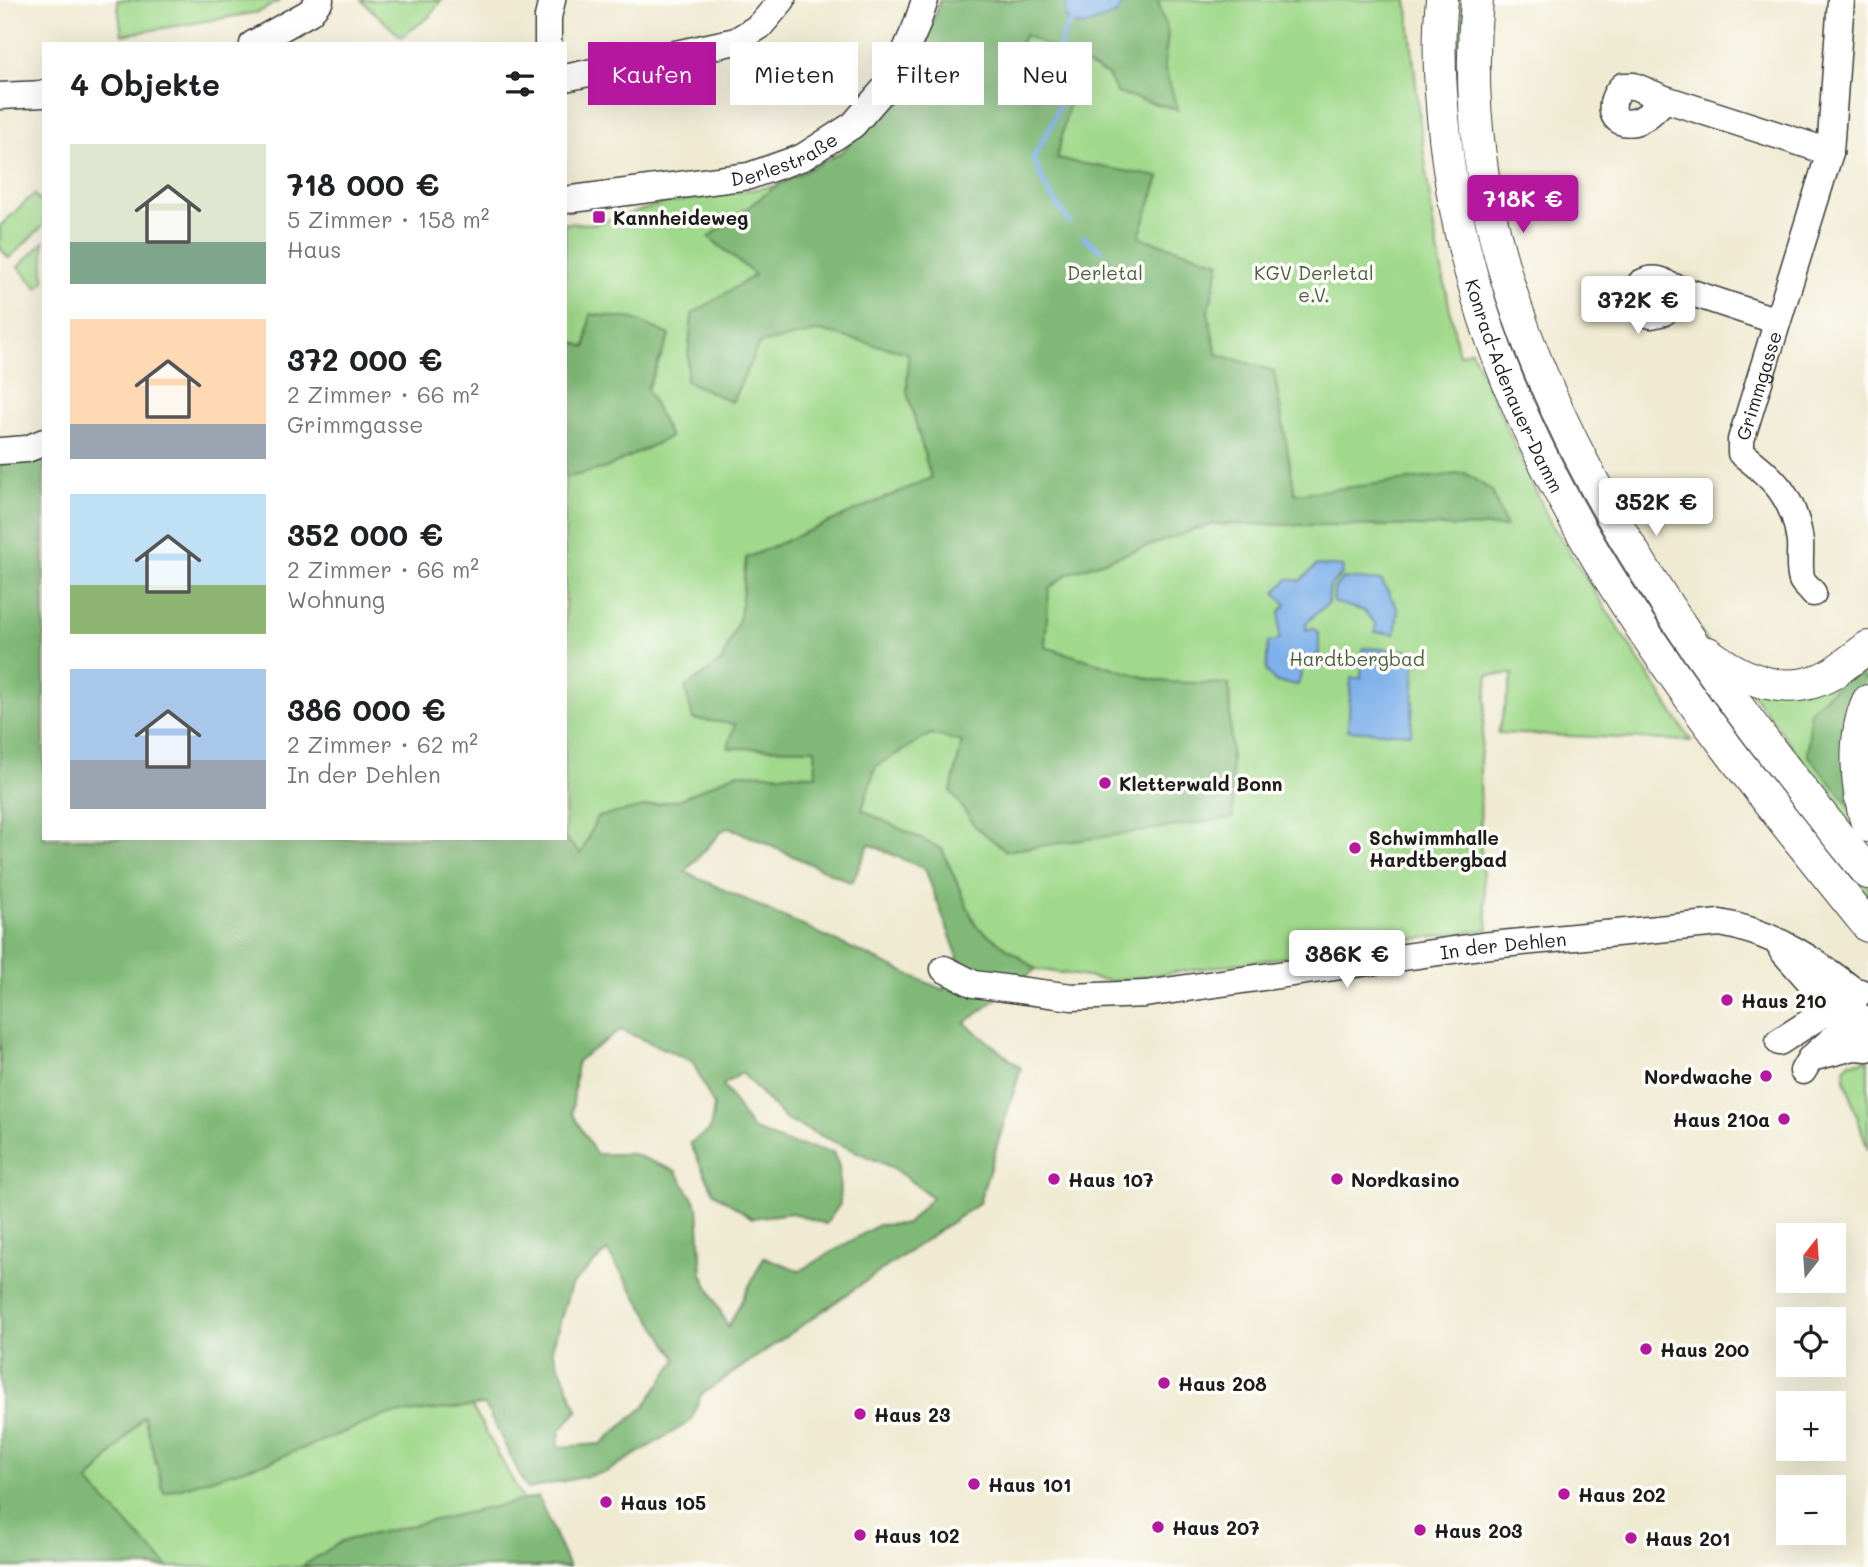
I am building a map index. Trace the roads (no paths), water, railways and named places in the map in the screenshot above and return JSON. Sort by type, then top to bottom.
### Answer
[{"type":"main road","name":"Konrad-Adenauer-Damm","points":[[1442,0],[1441,99],[1452,192],[1468,265],[1496,352],[1522,416],[1578,527],[1663,659],[1732,757],[1868,926]]},
{"type":"main road","name":"Konrad-Adenauer-Damm","points":[[1477,0],[1475,94],[1489,208],[1517,310],[1550,396],[1583,464],[1627,541],[1688,637],[1795,784],[1868,873]]},
{"type":"main road","points":[[1688,637],[1747,678],[1776,686],[1801,685],[1831,674],[1868,647]]},
{"type":"main road","points":[[1868,701],[1862,713],[1857,760],[1861,807],[1868,826]]},
{"type":"main road","points":[[1860,997],[1868,1029]]},
{"type":"street","points":[[257,42],[310,12],[320,0]]},
{"type":"street","points":[[548,42],[548,17],[552,0]]},
{"type":"street","points":[[567,78],[736,41],[761,26],[782,0]]},
{"type":"street","name":"Derlestraße","points":[[567,200],[749,176],[803,157],[853,125],[893,79],[925,0]]},
{"type":"street","name":"Grimmgasse","points":[[1813,593],[1802,580],[1800,539],[1786,496],[1776,482],[1741,453],[1741,440],[1830,152],[1841,0]]},
{"type":"street","points":[[0,96],[42,94]]},
{"type":"street","points":[[1665,99],[1830,152]]},
{"type":"street","name":"Grimmgasse","points":[[1668,285],[1777,321]]},
{"type":"street","points":[[0,451],[27,449],[42,443]]},
{"type":"street","name":"In der Dehlen","points":[[944,969],[974,984],[1084,997],[1145,994],[1481,946],[1720,923],[1746,927],[1771,938],[1816,988],[1860,997]]},
{"type":"street","points":[[1800,1061],[1807,1025],[1827,1011],[1860,997]]},
{"type":"street","points":[[1800,1061],[1845,1028],[1860,997]]},
{"type":"street","points":[[1800,1061],[1854,1047],[1868,1048]]},
{"type":"water","points":[[1067,0],[1125,0],[1117,14],[1084,26],[1070,23],[1065,15]]},
{"type":"water","points":[[1317,565],[1343,567],[1342,574],[1330,586],[1328,603],[1306,623],[1306,630],[1313,628],[1319,634],[1319,655],[1299,662],[1301,675],[1298,685],[1275,682],[1266,671],[1268,642],[1279,640],[1280,611],[1286,605],[1275,592],[1288,579],[1300,581]]},
{"type":"water","points":[[1344,578],[1382,581],[1398,610],[1395,634],[1375,632],[1376,624],[1364,611],[1333,602],[1334,588]]},
{"type":"water","points":[[1363,648],[1416,651],[1411,734],[1348,730],[1351,678],[1361,678]]},
{"type":"waterway","points":[[1069,222],[1046,188],[1033,157],[1048,132],[1058,106],[1062,86],[1061,42],[1063,34],[1075,20]]},
{"type":"waterway","points":[[1083,237],[1101,250]]},
{"type":"place","name":"Kannheideweg","points":[[599,217]]},
{"type":"place","name":"Kletterwald Bonn","points":[[1105,783]]},
{"type":"place","name":"Schwimmhalle Hardtbergbad","points":[[1355,848]]},
{"type":"place","name":"Haus 210","points":[[1727,1000]]},
{"type":"place","name":"Nordwache","points":[[1766,1076]]},
{"type":"place","name":"Haus 210a","points":[[1784,1119]]},
{"type":"place","name":"Haus 107","points":[[1054,1179]]},
{"type":"place","name":"Nordkasino","points":[[1337,1179]]},
{"type":"place","name":"Haus 200","points":[[1646,1349]]},
{"type":"place","name":"Haus 208","points":[[1164,1383]]},
{"type":"place","name":"Haus 23","points":[[860,1414]]},
{"type":"place","name":"Haus 101","points":[[974,1484]]},
{"type":"place","name":"Haus 202","points":[[1564,1494]]},
{"type":"place","name":"Haus 105","points":[[606,1502]]},
{"type":"place","name":"Haus 207","points":[[1158,1527]]},
{"type":"place","name":"Haus 203","points":[[1420,1530]]},
{"type":"place","name":"Haus 102","points":[[860,1535]]},
{"type":"place","name":"Haus 201","points":[[1631,1538]]},
{"type":"park label","name":"Derletal","points":[[1105,272]]},
{"type":"park label","name":"KGV Derletal e.V.","points":[[1314,283]]},
{"type":"park label","name":"Hardtbergbad","points":[[1357,658]]}]
